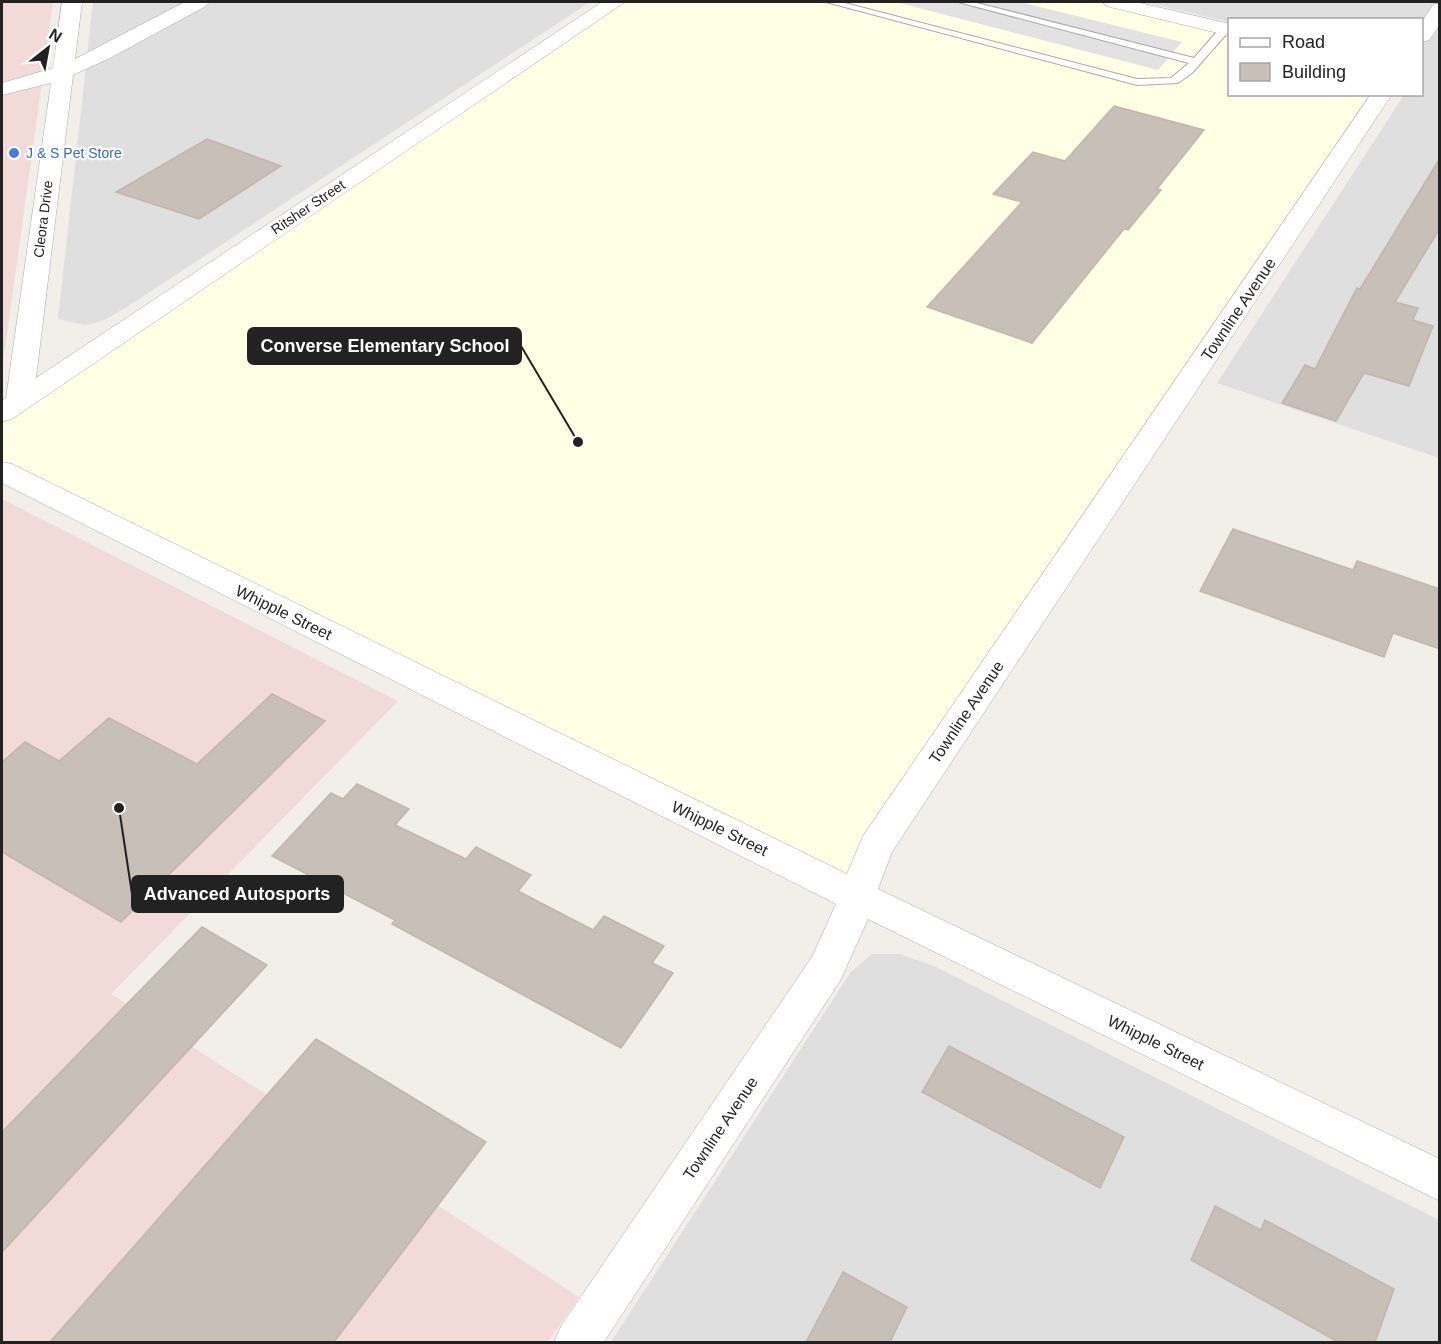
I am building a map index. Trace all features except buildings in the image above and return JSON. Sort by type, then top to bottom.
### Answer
[{"type":"street","name":"Cleora Drive","points":[[10,407],[59,89],[64,72],[72,2]]},
{"type":"street","points":[[2,89],[30,84],[64,72],[199,2]]},
{"type":"street","name":"Ritsher Street","points":[[10,407],[615,2]]},
{"type":"street","points":[[1113,2],[1227,30]]},
{"type":"street","points":[[1423,34],[1440,9]]},
{"type":"street","name":"Townline Avenue","points":[[577,1342],[826,969],[842,941],[856,896],[876,846],[1381,96]]},
{"type":"street","name":"Whipple Street","points":[[2,471],[856,896],[1440,1181]]},
{"type":"lane","points":[[831,2],[1137,82],[1174,81],[1227,30]]},
{"type":"lane","points":[[963,2],[1196,62]]},
{"type":"shaded area","points":[[2,2],[53,2],[2,370]]},
{"type":"shaded area","points":[[93,2],[590,2],[127,307],[104,320],[86,325],[58,319]]},
{"type":"shaded area","points":[[615,2],[1113,2],[1228,30],[1228,96],[1382,96],[856,896],[2,471],[2,414]]},
{"type":"shaded area","points":[[896,2],[1020,2],[1182,42],[1158,70]]},
{"type":"shaded area","points":[[1145,2],[1439,2],[1439,458],[1217,383],[1403,96],[1423,96],[1423,18],[1228,18],[1228,22]]},
{"type":"shaded area","points":[[2,499],[398,701],[111,994],[579,1297],[548,1342],[2,1342]]},
{"type":"shaded area","points":[[872,954],[899,954],[934,966],[1439,1220],[1439,1342],[611,1342],[850,973]]},
{"type":"place","name":"J & S Pet Store","points":[[14,153]]},
{"type":"place","name":"Converse Elementary School","points":[[578,442]]},
{"type":"place","name":"Advanced Autosports","points":[[119,808]]}]
